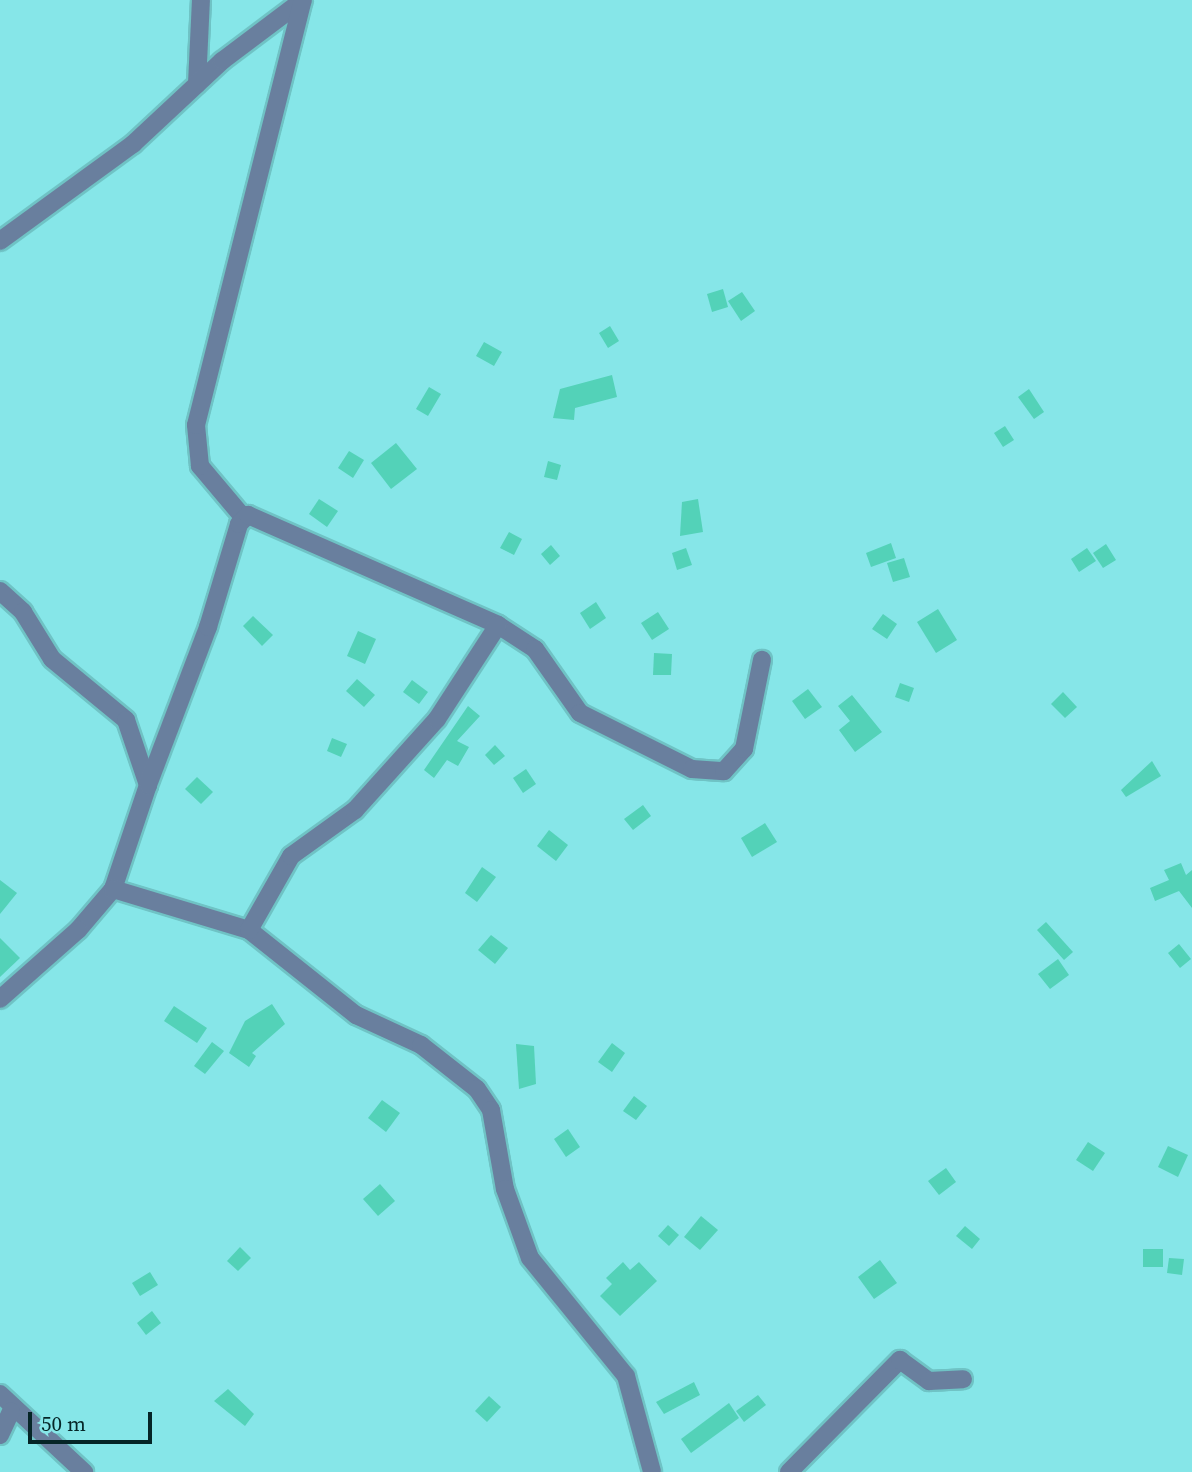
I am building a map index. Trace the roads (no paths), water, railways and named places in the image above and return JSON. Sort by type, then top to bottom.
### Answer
[{"type":"street","points":[[197,84],[201,0]]},
{"type":"street","points":[[272,22],[282,0]]},
{"type":"street","points":[[0,241],[133,144],[197,84],[303,0]]},
{"type":"street","points":[[243,517],[201,466],[196,425],[303,0]]},
{"type":"street","points":[[243,517],[254,515],[498,625],[535,649],[568,700],[602,728],[710,773],[724,771],[744,749],[762,660]]},
{"type":"street","points":[[0,999],[78,930],[113,889],[243,517]]},
{"type":"street","points":[[0,591],[23,612],[52,659],[115,706],[136,743],[148,785]]},
{"type":"street","points":[[249,930],[291,856],[355,810],[437,719],[498,625]]},
{"type":"street","points":[[113,889],[249,930],[356,1016],[421,1045],[477,1089],[491,1110],[505,1189],[530,1258],[626,1376],[652,1472]]},
{"type":"street","points":[[789,1472],[900,1360],[929,1381],[963,1379]]},
{"type":"street","points":[[0,1394],[11,1411],[84,1472]]},
{"type":"street","points":[[0,1435],[11,1411]]}]
